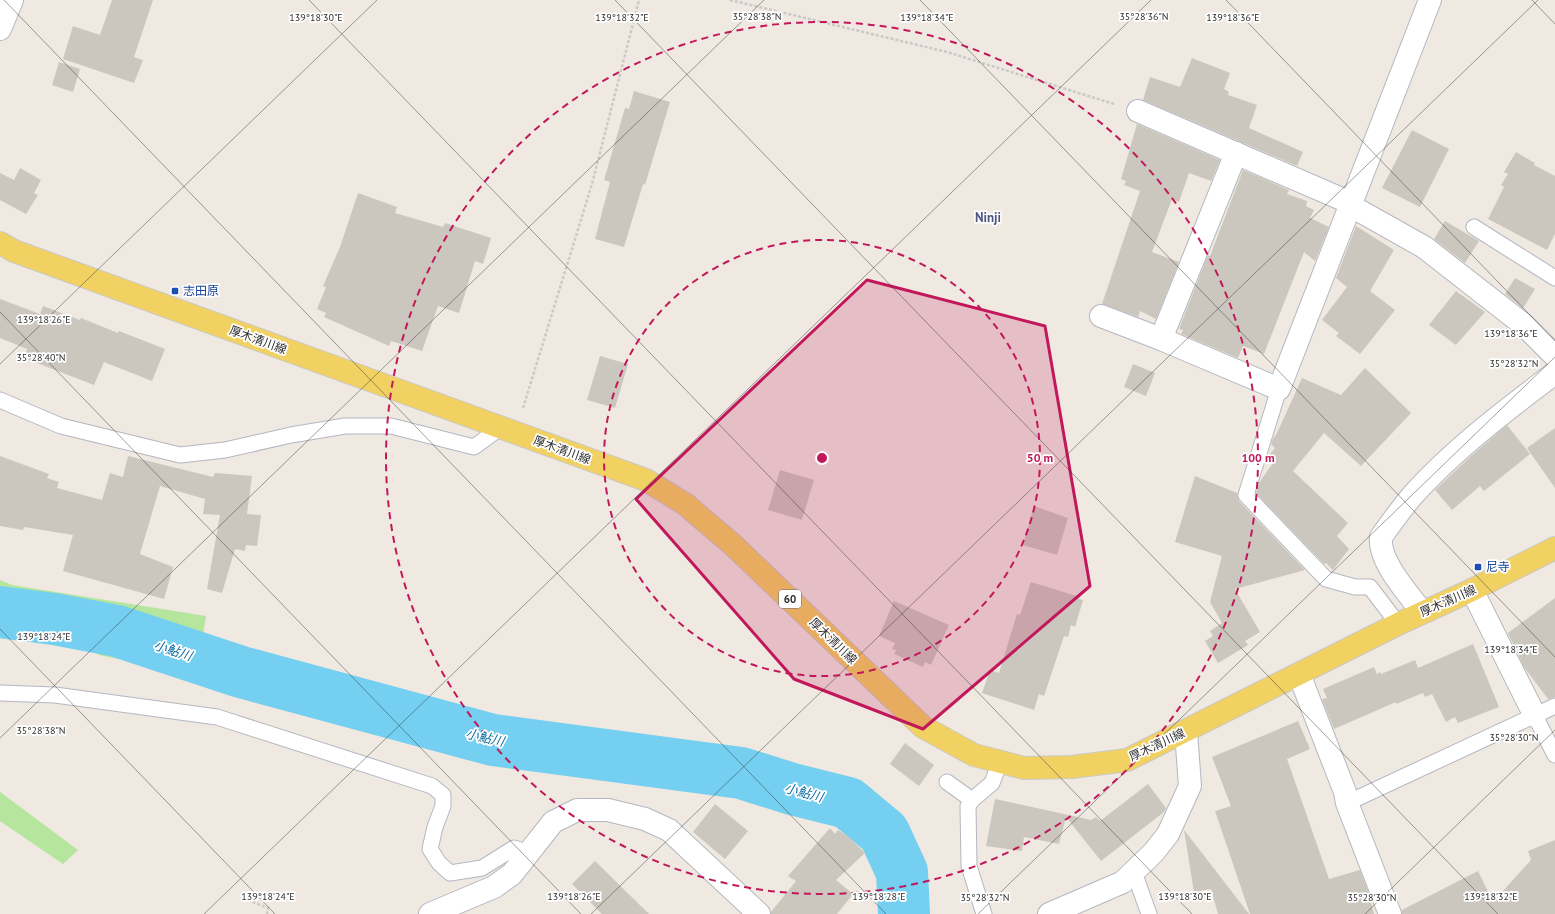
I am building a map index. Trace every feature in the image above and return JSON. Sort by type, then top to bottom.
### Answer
[{"type":"main road","name":"厚木清川線","points":[[0,243],[14,251],[646,480],[685,504],[732,544],[923,726],[974,755],[1024,768],[1072,767],[1127,760],[1186,732],[1422,612],[1472,590],[1555,548]]},
{"type":"street","points":[[0,29],[12,0]]},
{"type":"street","points":[[1100,316],[1161,339],[1279,389],[1430,0]]},
{"type":"street","points":[[1138,111],[1344,200],[1351,206],[1424,248],[1524,325],[1555,356]]},
{"type":"street","points":[[1161,339],[1236,153]]},
{"type":"street","points":[[1422,612],[1391,569],[1380,545],[1381,537],[1412,496],[1450,458],[1522,398],[1555,373]]},
{"type":"street","points":[[1472,590],[1535,716]]},
{"type":"street","points":[[1299,674],[1390,914]]},
{"type":"street","points":[[1049,914],[1123,882],[1154,852],[1168,834],[1190,786],[1186,732]]},
{"type":"street","points":[[430,914],[494,887],[512,874],[553,822],[578,810],[608,810],[645,819],[670,830],[759,914]]},
{"type":"lane","points":[[1474,227],[1555,278]]},
{"type":"lane","points":[[1279,389],[1246,495],[1326,579],[1355,586],[1370,587],[1398,624]]},
{"type":"lane","points":[[0,400],[62,426],[180,455],[225,450],[292,435],[344,426],[391,426],[474,447],[508,431]]},
{"type":"lane","points":[[0,693],[55,695],[217,717],[432,786],[443,795],[444,806],[435,827],[430,849],[439,863],[450,873],[482,868],[514,848],[530,852]]},
{"type":"lane","points":[[1347,803],[1555,706]]},
{"type":"lane","points":[[1535,716],[1555,755]]},
{"type":"lane","points":[[984,914],[969,866],[968,806],[972,800],[992,783],[1000,762]]},
{"type":"lane","points":[[947,782],[972,800]]},
{"type":"lane","points":[[1134,872],[1149,914]]},
{"type":"path","points":[[508,431],[592,184],[639,0]]},
{"type":"path","points":[[730,0],[947,52],[1138,111]]},
{"type":"path","points":[[248,900],[268,908],[268,914]]},
{"type":"highlighted area","points":[[867,280],[1045,326],[1090,586],[923,729],[794,679],[636,499]]},
{"type":"green space","points":[[0,580],[12,585],[206,616],[197,675],[99,655],[67,625],[0,624]]},
{"type":"green space","points":[[0,792],[78,850],[63,864],[0,821]]},
{"type":"building","points":[[112,0],[153,0],[134,57],[143,60],[134,83],[63,59],[73,26],[100,35]]},
{"type":"building","points":[[1192,58],[1230,73],[1224,89],[1229,92],[1228,95],[1257,105],[1249,128],[1303,152],[1297,166],[1143,100],[1150,77],[1180,87]]},
{"type":"building","points":[[59,62],[80,69],[73,92],[52,85]]},
{"type":"building","points":[[634,91],[670,102],[645,185],[643,184],[624,247],[595,239],[610,182],[604,180],[625,108],[629,109]]},
{"type":"building","points":[[1137,124],[1220,160],[1211,181],[1189,173],[1179,202],[1172,199],[1152,252],[1179,262],[1156,319],[1140,311],[1138,317],[1102,304],[1140,191],[1124,185],[1126,181],[1121,179]]},
{"type":"building","points":[[1412,130],[1449,149],[1420,207],[1382,188]]},
{"type":"building","points":[[1516,152],[1535,163],[1534,165],[1555,176],[1555,234],[1547,250],[1488,219],[1504,187],[1501,185],[1508,174],[1504,172]]},
{"type":"building","points":[[20,168],[41,180],[34,193],[38,195],[26,214],[0,200],[0,173],[14,180]]},
{"type":"building","points":[[1243,170],[1289,190],[1287,194],[1307,201],[1306,206],[1314,210],[1310,218],[1329,227],[1315,261],[1304,252],[1264,354],[1243,346],[1238,358],[1181,334],[1183,330],[1179,329],[1208,255],[1210,256]]},
{"type":"building","points":[[358,193],[397,207],[395,213],[443,227],[445,223],[491,238],[483,264],[475,261],[459,313],[438,306],[422,351],[391,341],[389,346],[324,317],[326,313],[317,309],[326,287],[323,286],[340,247]]},
{"type":"building","points":[[1445,221],[1479,241],[1465,263],[1434,239]]},
{"type":"building","points":[[1356,226],[1394,250],[1370,291],[1395,310],[1360,354],[1336,336],[1339,333],[1322,320],[1347,287],[1336,278]]},
{"type":"building","points":[[1515,278],[1535,289],[1523,308],[1505,294]]},
{"type":"building","points":[[1456,291],[1485,312],[1456,345],[1429,325]]},
{"type":"building","points":[[0,299],[40,314],[43,306],[80,320],[81,318],[118,333],[119,331],[165,349],[152,381],[104,362],[94,385],[24,358],[27,349],[0,338]]},
{"type":"building","points":[[600,356],[628,364],[615,408],[587,400]]},
{"type":"building","points":[[1133,364],[1155,373],[1146,396],[1124,387]]},
{"type":"building","points":[[1365,368],[1411,413],[1361,466],[1324,433],[1293,471],[1348,523],[1337,536],[1349,549],[1333,570],[1326,563],[1324,564],[1256,493],[1259,483],[1275,460],[1269,455],[1275,448],[1271,444],[1302,378],[1341,395]]},
{"type":"building","points":[[1507,425],[1530,454],[1484,491],[1480,486],[1452,510],[1435,490]]},
{"type":"building","points":[[1555,428],[1555,488],[1527,448]]},
{"type":"building","points":[[0,456],[49,474],[47,478],[59,482],[57,488],[102,500],[110,473],[123,477],[128,456],[213,477],[215,473],[252,476],[247,514],[261,515],[257,546],[246,545],[245,551],[235,549],[222,593],[207,589],[220,515],[203,514],[205,499],[160,486],[140,554],[173,567],[164,599],[63,571],[73,535],[24,527],[23,530],[0,526]]},
{"type":"building","points":[[780,470],[814,480],[802,520],[768,510]]},
{"type":"building","points":[[1195,476],[1237,493],[1239,501],[1305,570],[1235,589],[1260,632],[1245,641],[1248,645],[1218,663],[1205,641],[1213,636],[1210,631],[1222,623],[1210,602],[1222,556],[1175,542]]},
{"type":"building","points":[[1034,506],[1068,518],[1057,555],[1023,545]]},
{"type":"building","points":[[1031,582],[1080,597],[1079,599],[1083,600],[1075,627],[1071,625],[1068,637],[1064,636],[1044,696],[1039,694],[1034,710],[982,693],[990,670],[999,673],[1017,614],[1020,615]]},
{"type":"building","points":[[1555,598],[1555,697],[1548,699],[1524,667],[1508,633]]},
{"type":"building","points":[[894,601],[949,625],[931,665],[925,662],[923,667],[894,654],[896,650],[892,649],[895,643],[879,636]]},
{"type":"building","points":[[1473,644],[1499,707],[1458,723],[1455,717],[1446,722],[1432,694],[1425,697],[1423,693],[1396,704],[1396,702],[1334,729],[1322,699],[1327,698],[1323,689],[1374,667],[1377,674],[1380,672],[1381,674],[1415,660],[1418,668]]},
{"type":"building","points":[[1298,721],[1310,749],[1287,759],[1329,879],[1360,870],[1368,891],[1374,914],[1250,914],[1215,811],[1231,806],[1212,757]]},
{"type":"building","points":[[905,743],[934,765],[919,786],[890,764]]},
{"type":"building","points":[[1148,784],[1166,808],[1164,812],[1101,861],[1066,817],[1059,844],[1024,837],[1022,851],[986,846],[995,799],[1091,820],[1096,817],[1100,821]]},
{"type":"building","points":[[715,804],[748,831],[725,859],[693,832]]},
{"type":"building","points":[[830,828],[835,834],[838,830],[849,837],[865,853],[836,880],[853,894],[837,914],[771,914],[771,912],[796,881],[788,876]]},
{"type":"building","points":[[1184,830],[1249,914],[1218,914],[1211,889],[1194,892]]},
{"type":"building","points":[[1555,840],[1555,914],[1402,914],[1402,910],[1478,871],[1493,902],[1531,860],[1528,851]]},
{"type":"building","points":[[595,861],[649,914],[602,914],[572,884]]},
{"type":"waterway","name":"小鮎川","points":[[0,612],[54,619],[117,631],[241,672],[493,740],[741,773],[792,789],[848,803],[884,833],[902,872],[904,914]]},
{"type":"place","name":"志田原","points":[[175,291]]},
{"type":"place","name":"尼寺","points":[[1478,567]]},
{"type":"district","name":"Ninji","points":[[988,217]]}]
